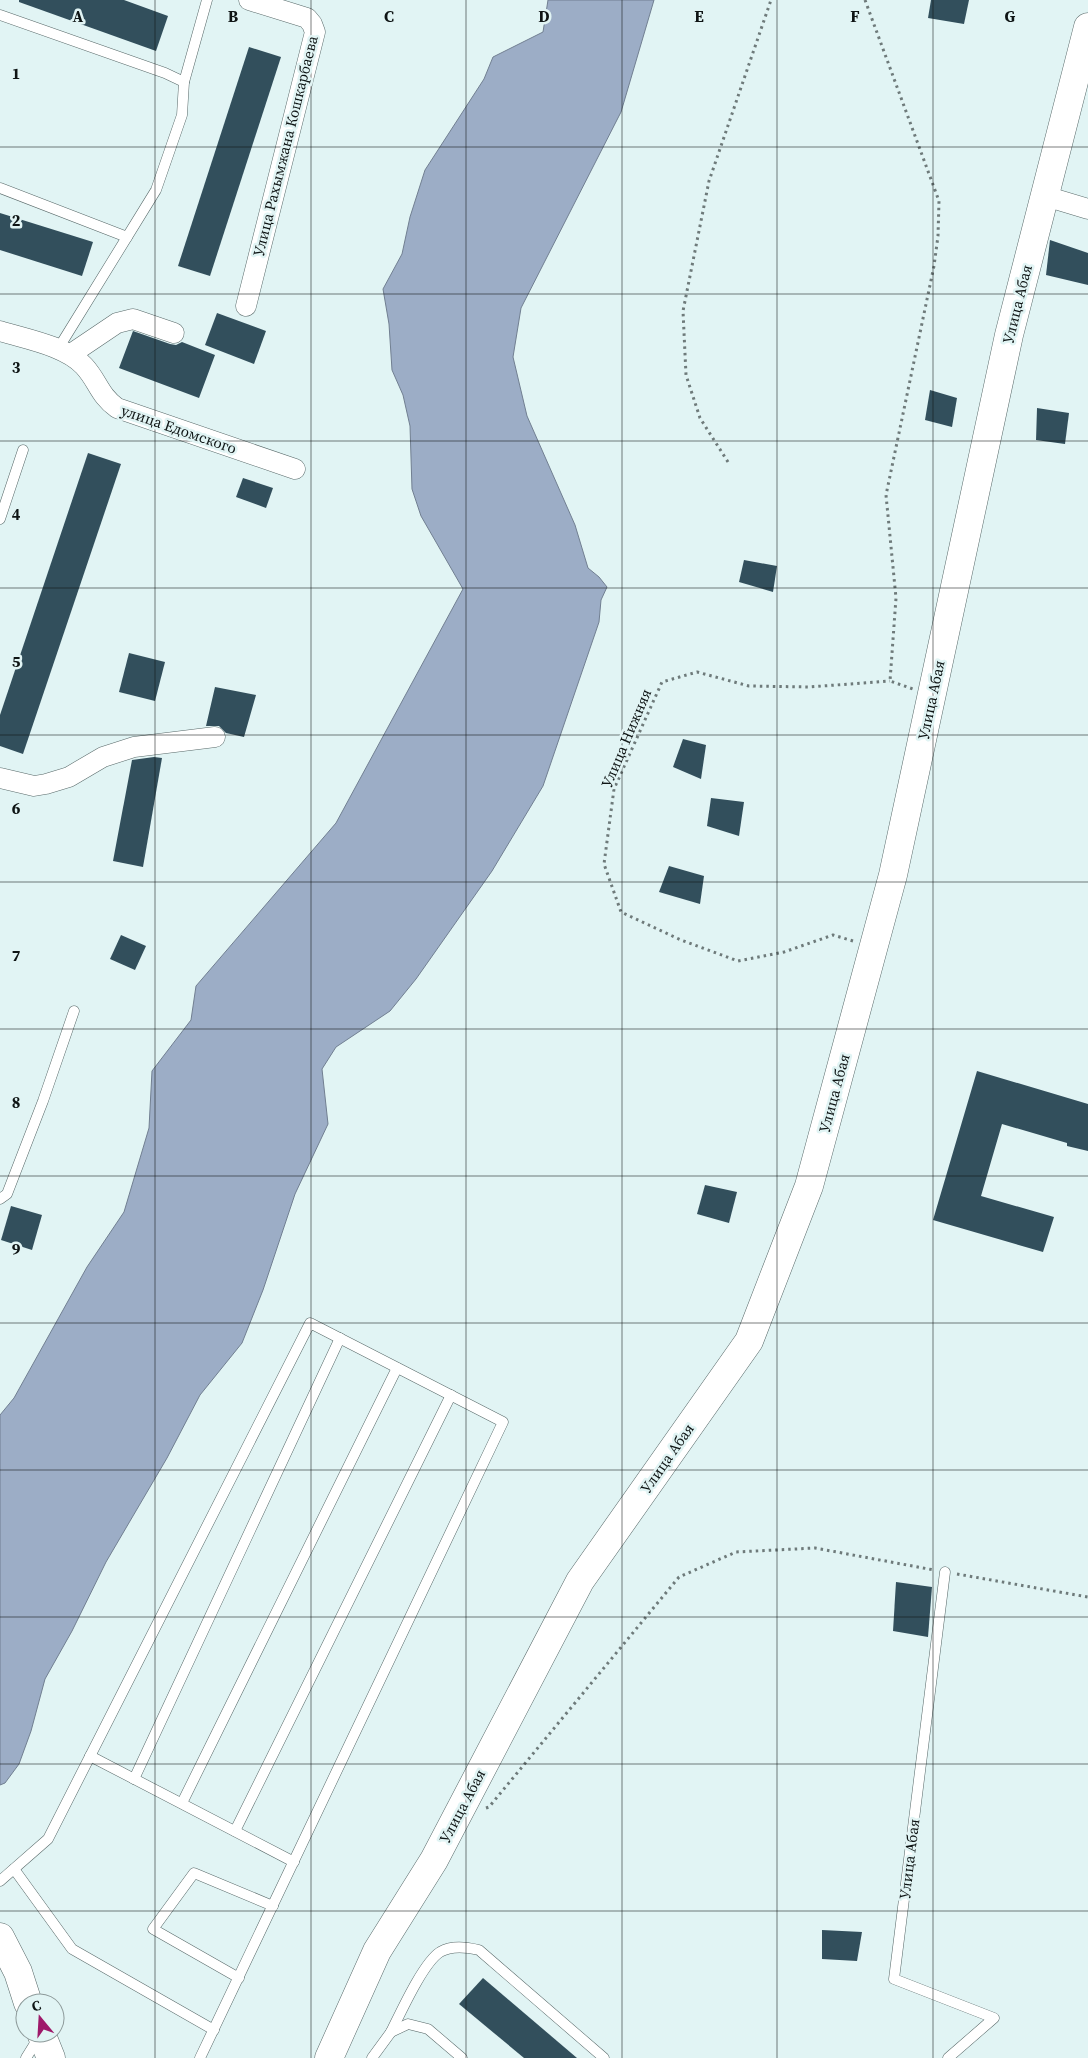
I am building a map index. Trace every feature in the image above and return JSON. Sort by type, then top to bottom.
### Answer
[{"type":"street","name":"Улица Рахымжана Кошкарбаева","points":[[246,306],[315,32],[307,18],[249,0]]},
{"type":"street","name":"Улица Абая","points":[[329,2058],[377,1951],[434,1860],[580,1580],[749,1340],[809,1186],[894,874],[1009,336],[1088,27]]},
{"type":"street","points":[[1044,196],[1088,209]]},
{"type":"street","points":[[64,352],[117,323],[134,319],[174,334]]},
{"type":"street","name":"улица Едомского","points":[[0,331],[64,352],[85,367],[106,400],[117,408],[295,469]]},
{"type":"street","points":[[0,778],[34,786],[46,784],[69,777],[103,757],[134,748],[215,737]]},
{"type":"street","points":[[0,1937],[18,1972],[25,1993]]},
{"type":"lane","points":[[64,352],[127,236],[156,190],[182,115],[184,82],[207,0]]},
{"type":"lane","points":[[0,15],[184,82]]},
{"type":"lane","points":[[0,188],[127,236]]},
{"type":"lane","points":[[0,520],[23,450]]},
{"type":"lane","points":[[0,1199],[7,1194],[43,1102],[74,1011]]},
{"type":"lane","points":[[0,1881],[48,1839],[310,1324],[503,1422],[200,2058]]},
{"type":"lane","points":[[134,1779],[340,1338]]},
{"type":"lane","points":[[182,1803],[397,1368]]},
{"type":"lane","points":[[235,1831],[451,1395]]},
{"type":"lane","name":"Улица Абая","points":[[945,1572],[894,1979],[994,2018],[948,2058]]},
{"type":"lane","points":[[90,1756],[294,1862]]},
{"type":"lane","points":[[14,1869],[72,1949],[214,2030]]},
{"type":"lane","points":[[239,1978],[153,1929],[194,1873],[273,1906]]},
{"type":"lane","points":[[372,2058],[391,2032],[431,1959],[442,1951],[462,1946],[479,1950],[604,2058]]},
{"type":"lane","points":[[391,2032],[408,2024],[428,2029],[462,2058]]},
{"type":"lane","points":[[26,2058],[43,2043]]},
{"type":"path","points":[[728,462],[700,418],[686,374],[683,311],[709,181],[771,0]]},
{"type":"path","points":[[865,0],[939,201],[938,236],[934,266],[886,495],[896,598],[890,681],[932,696]]},
{"type":"path","name":"Улица Нижняя","points":[[874,948],[833,935],[784,952],[738,961],[681,940],[621,912],[604,864],[614,789],[662,682],[697,672],[749,686],[809,687],[890,681]]},
{"type":"path","points":[[456,1817],[489,1807],[679,1577],[736,1552],[815,1548],[1088,1597]]},
{"type":"water","points":[[548,0],[654,0],[621,112],[521,308],[513,357],[527,416],[575,525],[588,568],[607,587],[601,600],[599,622],[543,786],[492,871],[416,979],[390,1011],[336,1047],[322,1069],[328,1124],[295,1194],[263,1290],[242,1343],[200,1395],[167,1458],[106,1562],[72,1631],[45,1679],[31,1731],[19,1764],[5,1783],[0,1785],[0,1415],[14,1398],[87,1267],[124,1212],[149,1128],[152,1071],[191,1020],[196,986],[336,823],[463,589],[421,516],[412,489],[410,426],[403,395],[392,370],[389,324],[383,289],[402,254],[410,217],[425,170],[484,79],[493,57],[543,32]]},
{"type":"building","points":[[19,0],[124,0],[168,16],[156,51],[19,2]]},
{"type":"building","points":[[931,0],[969,0],[964,24],[928,18]]},
{"type":"building","points":[[249,47],[281,57],[210,276],[178,266]]},
{"type":"building","points":[[0,213],[93,242],[82,276],[0,250]]},
{"type":"building","points":[[1050,240],[1088,253],[1088,285],[1046,275]]},
{"type":"building","points":[[217,313],[266,331],[254,364],[205,345]]},
{"type":"building","points":[[133,331],[170,344],[176,345],[182,342],[215,355],[199,398],[119,368]]},
{"type":"building","points":[[930,390],[957,398],[952,427],[925,420]]},
{"type":"building","points":[[1037,408],[1069,413],[1065,444],[1036,440]]},
{"type":"building","points":[[88,453],[121,464],[23,754],[0,746],[0,715]]},
{"type":"building","points":[[243,478],[273,488],[266,508],[236,497]]},
{"type":"building","points":[[744,560],[777,566],[773,592],[739,582]]},
{"type":"building","points":[[129,653],[165,662],[155,701],[119,692]]},
{"type":"building","points":[[215,687],[256,695],[244,737],[226,733],[219,726],[206,726]]},
{"type":"building","points":[[683,739],[706,745],[701,779],[673,767]]},
{"type":"building","points":[[154,757],[162,758],[143,867],[113,861],[132,760]]},
{"type":"building","points":[[711,798],[744,802],[739,836],[707,826]]},
{"type":"building","points":[[669,866],[704,876],[700,904],[659,892]]},
{"type":"building","points":[[121,935],[146,946],[135,970],[110,959]]},
{"type":"building","points":[[977,1071],[1088,1104],[1088,1151],[1067,1146],[1067,1143],[1002,1124],[981,1196],[1054,1217],[1043,1252],[933,1220]]},
{"type":"building","points":[[705,1185],[737,1192],[729,1223],[697,1214]]},
{"type":"building","points":[[11,1206],[42,1215],[32,1250],[1,1240]]},
{"type":"building","points":[[896,1582],[932,1587],[928,1637],[893,1631]]},
{"type":"building","points":[[822,1930],[862,1932],[857,1961],[822,1959]]},
{"type":"building","points":[[483,1978],[577,2058],[524,2058],[459,2004]]}]
